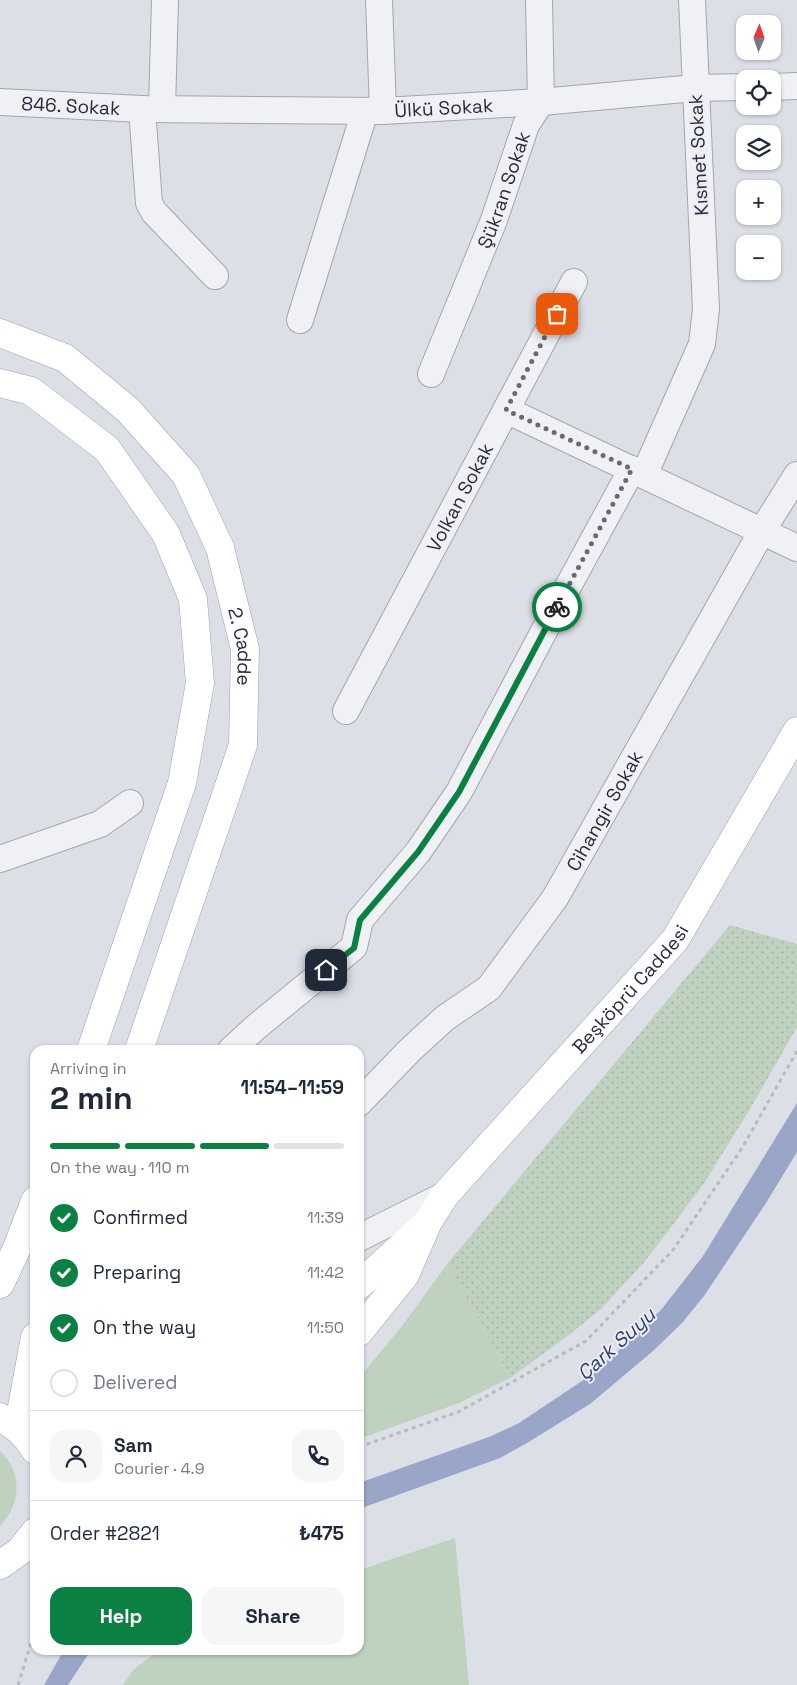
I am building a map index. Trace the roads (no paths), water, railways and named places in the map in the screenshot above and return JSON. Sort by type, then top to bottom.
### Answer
[{"type":"main road","name":"2. Cadde","points":[[0,333],[65,358],[128,410],[186,475],[220,548],[245,649],[243,745],[141,1045]]},
{"type":"main road","points":[[0,383],[31,391],[107,449],[166,534],[193,600],[200,682],[182,783],[93,1045]]},
{"type":"main road","name":"Beşköprü Caddesi","points":[[364,1326],[405,1275],[428,1222],[445,1195],[676,940],[797,730]]},
{"type":"main road","points":[[0,1284],[30,1214]]},
{"type":"main road","name":"Beşköprü Caddesi","points":[[364,1280],[428,1222]]},
{"type":"main road","points":[[23,1434],[30,1377]]},
{"type":"main road","points":[[0,1564],[20,1551],[30,1539]]},
{"type":"street","points":[[165,0],[152,109],[149,203],[154,212],[216,276]]},
{"type":"street","points":[[300,320],[374,111],[379,0]]},
{"type":"street","points":[[539,0],[541,102]]},
{"type":"street","name":"Kısmet Sokak","points":[[236,1045],[354,948],[360,920],[418,852],[459,792],[638,472],[702,344],[706,309],[692,0]]},
{"type":"street","points":[[781,87],[797,86]]},
{"type":"street","name":"Ülkü Sokak","points":[[152,109],[374,111],[541,102],[695,88],[736,87]]},
{"type":"street","name":"846. Sokak","points":[[0,102],[152,109]]},
{"type":"street","name":"Şükran Sokak","points":[[431,374],[494,220],[526,126],[541,102]]},
{"type":"street","name":"Volkan Sokak","points":[[346,711],[574,282]]},
{"type":"street","points":[[506,410],[797,548]]},
{"type":"street","name":"Cihangir Sokak","points":[[364,1097],[445,1018],[489,988],[555,898],[762,531],[797,475]]},
{"type":"street","points":[[0,859],[100,824],[130,803]]},
{"type":"street","points":[[364,1236],[445,1195]]},
{"type":"water","points":[[797,1103],[797,1152],[766,1203],[704,1296],[682,1323],[653,1351],[590,1404],[500,1458],[364,1507],[364,1481],[489,1437],[519,1423],[582,1381],[614,1355],[661,1310],[703,1256]]},
{"type":"water","points":[[61,1655],[88,1655],[68,1685],[44,1685]]},
{"type":"water label","name":"Çark Suyu","points":[[616,1344]]}]
